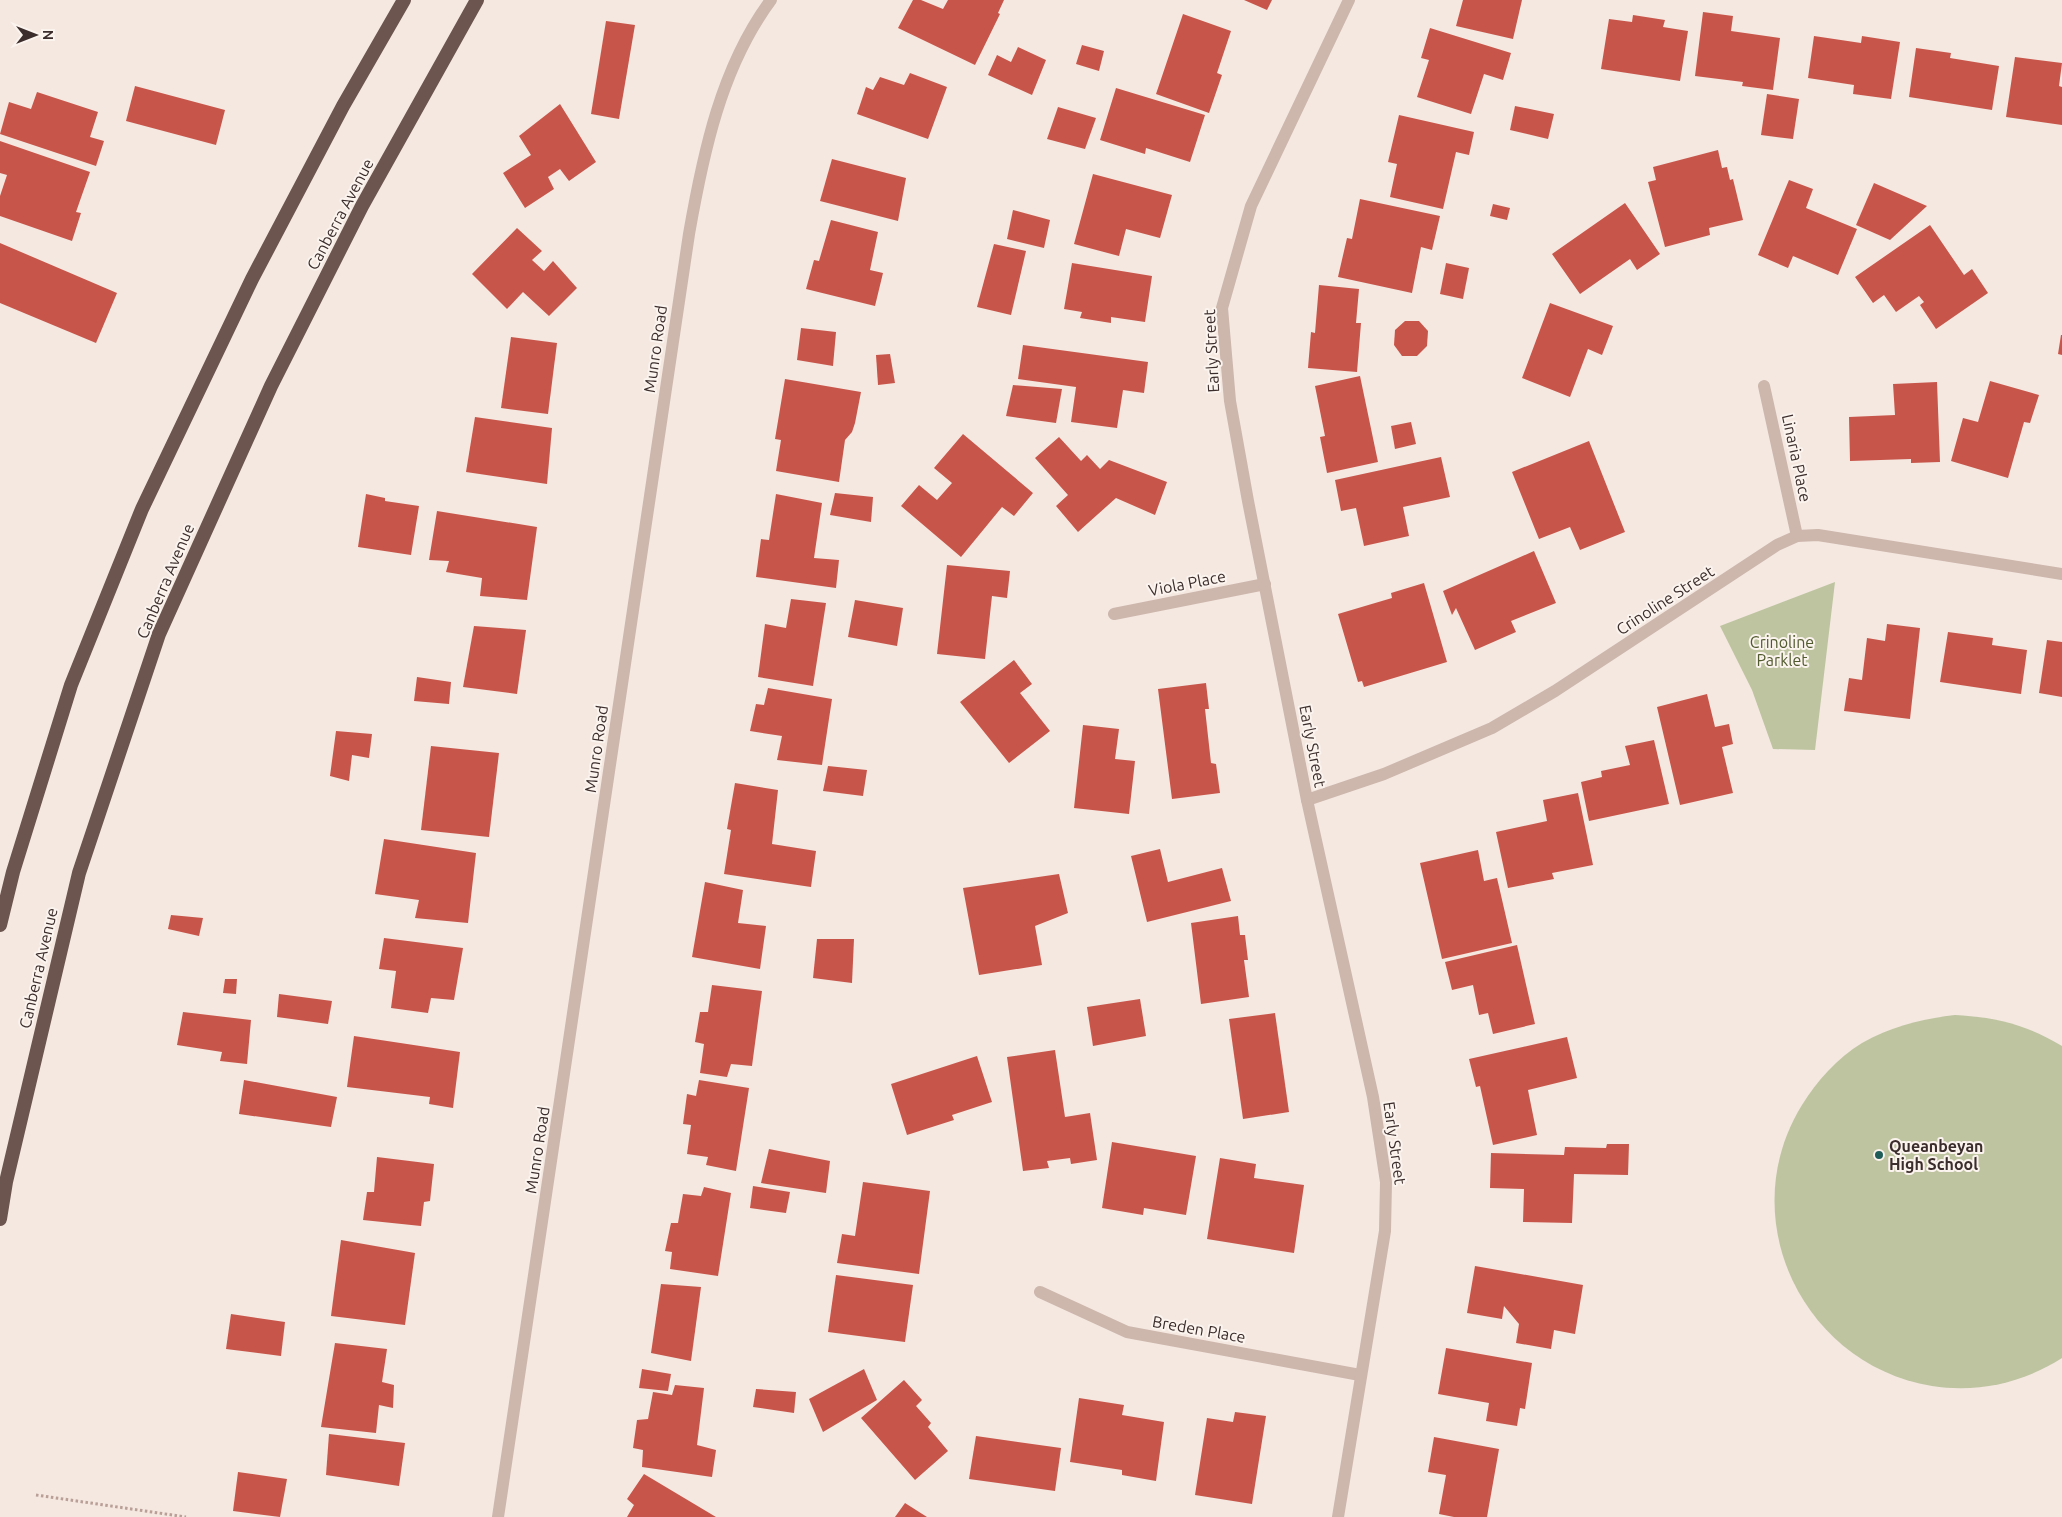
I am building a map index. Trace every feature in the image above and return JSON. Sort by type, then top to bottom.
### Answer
[{"type":"highway","points":[[0,925],[13,872],[71,685],[142,509],[252,279],[342,106],[404,0]]},
{"type":"highway","name":"Canberra Avenue","points":[[0,1219],[6,1182],[79,873],[159,634],[275,377],[362,206],[477,0]]},
{"type":"street","name":"Munro Road","points":[[498,1517],[687,244],[701,166],[720,104],[737,58],[771,0]]},
{"type":"street","name":"Early Street","points":[[1338,1517],[1385,1231],[1386,1182],[1372,1097],[1307,800],[1230,401],[1222,308],[1251,206],[1349,0]]},
{"type":"street","name":"Linaria Place","points":[[1764,386],[1797,536]]},
{"type":"street","name":"Crinoline Street","points":[[1307,800],[1384,774],[1492,728],[1555,691],[1777,545],[1797,536],[1818,536],[2062,574]]},
{"type":"street","name":"Viola Place","points":[[1114,614],[1265,584]]},
{"type":"street","name":"Breden Place","points":[[1040,1292],[1127,1332],[1360,1375]]},
{"type":"path","points":[[36,1494],[186,1517]]},
{"type":"green space","name":"Crinoline Parklet","points":[[1835,582],[1815,750],[1773,749],[1752,690],[1720,626]]},
{"type":"green space","points":[[1955,1015],[2011,1023],[2024,1027],[2062,1046],[2062,1358],[2047,1367],[2016,1380],[1983,1387],[1966,1388],[1932,1386],[1887,1373],[1847,1349],[1816,1318],[1792,1280],[1778,1238],[1775,1194],[1782,1149],[1802,1105],[1814,1087],[1836,1063],[1862,1043],[1885,1032],[1919,1021]]},
{"type":"building","points":[[913,0],[921,0],[943,9],[948,0],[1004,0],[998,13],[1000,14],[975,65],[898,28]]},
{"type":"building","points":[[1244,0],[1272,0],[1267,10]]},
{"type":"building","points":[[1463,0],[1522,0],[1513,39],[1456,26]]},
{"type":"building","points":[[1703,12],[1733,16],[1731,31],[1780,38],[1773,90],[1742,86],[1743,82],[1695,76]]},
{"type":"building","points":[[1183,14],[1231,31],[1217,73],[1222,75],[1209,113],[1156,94]]},
{"type":"building","points":[[1633,15],[1665,20],[1663,27],[1688,31],[1680,81],[1601,69],[1609,19],[1632,22]]},
{"type":"building","points":[[606,21],[635,25],[619,119],[591,114]]},
{"type":"building","points":[[1430,28],[1511,53],[1503,80],[1484,74],[1471,114],[1417,97],[1429,60],[1421,58]]},
{"type":"building","points":[[1814,36],[1861,43],[1862,36],[1900,42],[1891,99],[1853,94],[1854,85],[1808,78]]},
{"type":"building","points":[[1082,45],[1104,51],[1099,71],[1076,64]]},
{"type":"building","points":[[1018,47],[1046,60],[1032,95],[988,75],[997,55],[1011,62]]},
{"type":"building","points":[[1916,48],[1951,53],[1950,58],[1999,66],[1992,110],[1909,97]]},
{"type":"building","points":[[2015,57],[2062,63],[2059,86],[2062,87],[2062,125],[2006,117]]},
{"type":"building","points":[[910,73],[947,87],[928,139],[857,114],[866,87],[873,90],[880,77],[904,85]]},
{"type":"building","points":[[135,86],[225,110],[216,145],[126,121]]},
{"type":"building","points":[[1116,88],[1205,115],[1190,162],[1146,148],[1145,154],[1100,140]]},
{"type":"building","points":[[37,92],[98,112],[90,137],[104,141],[96,166],[0,134],[9,102],[31,109]]},
{"type":"building","points":[[1767,94],[1799,99],[1793,139],[1761,135]]},
{"type":"building","points":[[560,104],[596,162],[569,181],[560,169],[548,177],[554,189],[525,208],[503,173],[531,155],[519,136]]},
{"type":"building","points":[[1515,106],[1554,114],[1548,139],[1510,130]]},
{"type":"building","points":[[1058,107],[1096,118],[1085,149],[1047,139]]},
{"type":"building","points":[[1399,115],[1474,132],[1469,155],[1456,152],[1443,209],[1390,197],[1397,164],[1388,162]]},
{"type":"building","points":[[0,141],[90,172],[76,212],[81,213],[72,241],[0,216],[0,196],[7,175],[0,173]]},
{"type":"building","points":[[1718,150],[1722,168],[1727,167],[1730,180],[1733,179],[1743,220],[1709,228],[1710,235],[1665,247],[1648,182],[1656,180],[1653,167]]},
{"type":"building","points":[[832,159],[906,178],[898,221],[820,201]]},
{"type":"building","points":[[1093,174],[1172,195],[1160,238],[1126,229],[1119,256],[1074,244]]},
{"type":"building","points":[[1789,180],[1813,189],[1806,208],[1857,229],[1838,275],[1793,256],[1788,268],[1758,255]]},
{"type":"building","points":[[1874,183],[1927,206],[1890,240],[1856,225]]},
{"type":"building","points":[[1360,199],[1440,216],[1432,250],[1421,247],[1412,293],[1338,277],[1347,238],[1352,239]]},
{"type":"building","points":[[1625,203],[1660,254],[1637,270],[1630,259],[1580,294],[1552,254]]},
{"type":"building","points":[[1493,204],[1510,208],[1507,220],[1490,216]]},
{"type":"building","points":[[1013,210],[1050,220],[1044,248],[1007,239]]},
{"type":"building","points":[[831,220],[878,232],[870,270],[883,273],[875,306],[806,289],[814,260],[819,261]]},
{"type":"building","points":[[1930,225],[1964,275],[1972,269],[1988,293],[1936,329],[1920,305],[1924,302],[1919,296],[1896,312],[1884,295],[1873,303],[1855,277]]},
{"type":"building","points":[[517,228],[542,251],[532,260],[544,271],[553,261],[577,288],[549,316],[523,292],[507,309],[472,274]]},
{"type":"building","points":[[0,243],[117,293],[96,343],[0,303]]},
{"type":"building","points":[[994,244],[1026,251],[1011,315],[977,307]]},
{"type":"building","points":[[1072,263],[1152,276],[1145,322],[1111,317],[1111,323],[1080,318],[1082,312],[1064,309]]},
{"type":"building","points":[[1446,263],[1469,268],[1463,299],[1440,294]]},
{"type":"building","points":[[1319,285],[1359,289],[1356,323],[1361,323],[1357,372],[1308,368],[1311,332],[1315,333]]},
{"type":"building","points":[[1550,303],[1613,326],[1602,355],[1588,349],[1570,397],[1522,378]]},
{"type":"building","points":[[1405,321],[1419,321],[1428,331],[1427,346],[1417,356],[1402,356],[1394,345],[1395,330]]},
{"type":"building","points":[[801,328],[836,332],[833,366],[797,360]]},
{"type":"building","points":[[2062,335],[2062,355],[2058,354]]},
{"type":"building","points":[[511,337],[557,343],[548,414],[501,408]]},
{"type":"building","points":[[1023,345],[1148,362],[1144,393],[1123,390],[1117,428],[1071,422],[1076,387],[1018,379]]},
{"type":"building","points":[[890,354],[895,383],[878,385],[876,355]]},
{"type":"building","points":[[1360,376],[1378,462],[1327,473],[1320,437],[1325,436],[1315,386]]},
{"type":"building","points":[[785,379],[861,392],[852,432],[845,440],[839,482],[776,471],[781,440],[775,439]]},
{"type":"building","points":[[1990,381],[2039,395],[2030,423],[2024,422],[2008,478],[1951,461],[1963,418],[1978,422]]},
{"type":"building","points":[[1937,382],[1940,462],[1911,463],[1911,459],[1850,461],[1849,417],[1895,415],[1893,384]]},
{"type":"building","points":[[1013,385],[1062,389],[1056,423],[1006,416]]},
{"type":"building","points":[[475,417],[552,428],[547,484],[466,472]]},
{"type":"building","points":[[1411,422],[1416,444],[1395,449],[1391,426]]},
{"type":"building","points":[[963,434],[1033,493],[1014,516],[1002,507],[961,557],[901,506],[919,485],[937,500],[952,483],[934,468]]},
{"type":"building","points":[[1059,437],[1081,461],[1087,455],[1100,469],[1109,460],[1167,482],[1155,515],[1116,498],[1078,532],[1056,506],[1068,495],[1035,458]]},
{"type":"building","points":[[1589,441],[1625,532],[1580,550],[1570,527],[1539,539],[1512,472]]},
{"type":"building","points":[[1441,457],[1450,497],[1403,507],[1409,536],[1364,546],[1356,508],[1341,511],[1335,480]]},
{"type":"building","points":[[835,493],[873,497],[871,522],[830,515]]},
{"type":"building","points":[[366,494],[385,498],[385,501],[419,506],[411,555],[358,547]]},
{"type":"building","points":[[776,494],[822,503],[814,558],[839,560],[836,588],[756,577],[761,539],[769,540]]},
{"type":"building","points":[[437,511],[537,527],[527,600],[480,596],[482,578],[446,572],[449,561],[429,560]]},
{"type":"building","points":[[1534,551],[1556,603],[1511,621],[1516,632],[1475,650],[1456,608],[1452,615],[1443,591]]},
{"type":"building","points":[[947,565],[1010,571],[1007,598],[992,596],[985,659],[937,654]]},
{"type":"building","points":[[1424,583],[1447,662],[1364,687],[1362,681],[1358,682],[1338,614],[1392,598],[1391,593]]},
{"type":"building","points":[[791,599],[826,603],[813,686],[758,677],[765,624],[786,628]]},
{"type":"building","points":[[855,600],[903,608],[897,646],[848,637]]},
{"type":"building","points":[[1887,624],[1920,628],[1910,719],[1844,711],[1849,678],[1862,680],[1867,638],[1885,641]]},
{"type":"building","points":[[474,626],[526,630],[517,694],[463,687]]},
{"type":"building","points":[[1948,632],[1993,638],[1992,645],[2027,650],[2021,694],[1940,682]]},
{"type":"building","points":[[2047,640],[2062,642],[2062,697],[2039,693]]},
{"type":"building","points":[[1014,660],[1032,684],[1020,693],[1050,731],[1009,763],[960,702]]},
{"type":"building","points":[[417,677],[451,682],[449,704],[414,701]]},
{"type":"building","points":[[1206,683],[1209,709],[1205,709],[1211,763],[1216,764],[1220,793],[1172,799],[1158,689]]},
{"type":"building","points":[[768,688],[832,699],[822,765],[777,760],[782,736],[750,731],[756,704],[764,705]]},
{"type":"building","points":[[1707,694],[1715,727],[1729,724],[1733,744],[1722,747],[1733,793],[1680,805],[1657,707]]},
{"type":"building","points":[[1083,725],[1119,729],[1115,759],[1135,761],[1129,814],[1074,808]]},
{"type":"building","points":[[336,731],[372,734],[369,758],[352,755],[349,781],[330,776]]},
{"type":"building","points":[[1654,740],[1669,804],[1589,821],[1581,782],[1602,777],[1601,771],[1630,765],[1625,746]]},
{"type":"building","points":[[431,746],[499,753],[489,837],[421,830]]},
{"type":"building","points":[[828,766],[867,770],[863,796],[823,791]]},
{"type":"building","points":[[735,783],[778,790],[772,844],[816,851],[811,887],[724,874],[731,830],[727,829]]},
{"type":"building","points":[[1578,793],[1593,865],[1552,873],[1554,879],[1508,888],[1496,832],[1547,821],[1543,800]]},
{"type":"building","points":[[384,839],[476,853],[468,923],[415,918],[419,900],[375,894]]},
{"type":"building","points":[[1160,849],[1168,882],[1222,868],[1231,901],[1147,922],[1131,856]]},
{"type":"building","points":[[1478,850],[1484,881],[1497,878],[1512,943],[1442,959],[1420,863]]},
{"type":"building","points":[[1059,874],[1068,913],[1035,926],[1042,965],[979,975],[963,888]]},
{"type":"building","points":[[705,882],[743,890],[738,923],[766,926],[760,969],[692,957]]},
{"type":"building","points":[[171,915],[203,918],[199,936],[168,929]]},
{"type":"building","points":[[1238,916],[1240,935],[1245,935],[1248,960],[1244,960],[1249,997],[1201,1004],[1191,923]]},
{"type":"building","points":[[384,938],[463,948],[454,1000],[431,998],[428,1013],[391,1008],[396,971],[379,969]]},
{"type":"building","points":[[817,939],[854,939],[852,983],[813,978]]},
{"type":"building","points":[[1517,945],[1535,1024],[1493,1034],[1488,1013],[1479,1015],[1473,985],[1452,990],[1445,962]]},
{"type":"building","points":[[225,979],[237,979],[236,994],[223,993]]},
{"type":"building","points":[[712,985],[762,991],[752,1066],[731,1064],[727,1077],[700,1073],[704,1044],[695,1042],[700,1012],[708,1012]]},
{"type":"building","points":[[279,994],[332,1001],[328,1024],[277,1017]]},
{"type":"building","points":[[1140,999],[1146,1036],[1093,1046],[1087,1007]]},
{"type":"building","points":[[183,1012],[251,1020],[247,1064],[220,1061],[222,1052],[177,1045]]},
{"type":"building","points":[[1275,1013],[1289,1112],[1243,1119],[1229,1019]]},
{"type":"building","points":[[354,1036],[460,1052],[453,1108],[429,1104],[430,1097],[347,1087]]},
{"type":"building","points":[[1567,1037],[1577,1078],[1528,1090],[1537,1135],[1493,1145],[1480,1086],[1476,1087],[1469,1059]]},
{"type":"building","points":[[1055,1050],[1065,1117],[1090,1113],[1097,1160],[1071,1164],[1070,1158],[1047,1161],[1049,1168],[1023,1171],[1007,1057]]},
{"type":"building","points":[[977,1056],[992,1102],[952,1115],[954,1120],[907,1135],[891,1084]]},
{"type":"building","points":[[244,1080],[337,1097],[331,1127],[239,1114]]},
{"type":"building","points":[[699,1080],[749,1088],[736,1171],[706,1165],[708,1157],[687,1154],[691,1125],[683,1124],[687,1094],[696,1096]]},
{"type":"building","points":[[1112,1142],[1196,1156],[1186,1215],[1144,1208],[1143,1215],[1102,1208]]},
{"type":"building","points":[[1607,1144],[1629,1144],[1628,1175],[1574,1174],[1572,1223],[1523,1222],[1524,1189],[1490,1188],[1491,1153],[1564,1155],[1565,1147],[1606,1148]]},
{"type":"building","points":[[769,1149],[830,1161],[826,1193],[761,1183]]},
{"type":"building","points":[[377,1157],[434,1164],[430,1201],[424,1202],[421,1226],[363,1220],[367,1192],[374,1192]]},
{"type":"building","points":[[1220,1158],[1256,1164],[1254,1178],[1304,1185],[1294,1253],[1207,1239]]},
{"type":"building","points":[[863,1182],[930,1191],[919,1274],[837,1263],[842,1234],[855,1236]]},
{"type":"building","points":[[753,1186],[790,1192],[786,1213],[750,1208]]},
{"type":"building","points":[[704,1187],[731,1193],[718,1276],[670,1269],[672,1252],[665,1251],[671,1223],[678,1223],[683,1194],[701,1196]]},
{"type":"building","points":[[341,1240],[415,1253],[405,1325],[331,1316]]},
{"type":"building","points":[[1475,1266],[1583,1285],[1575,1334],[1554,1330],[1551,1349],[1516,1343],[1519,1324],[1504,1306],[1502,1319],[1467,1313]]},
{"type":"building","points":[[836,1275],[913,1285],[905,1342],[828,1332]]},
{"type":"building","points":[[661,1284],[701,1287],[691,1361],[651,1353]]},
{"type":"building","points":[[231,1314],[285,1322],[281,1356],[226,1349]]},
{"type":"building","points":[[335,1343],[387,1349],[382,1382],[394,1385],[393,1408],[379,1405],[376,1433],[321,1427]]},
{"type":"building","points":[[1446,1348],[1532,1363],[1525,1409],[1520,1408],[1517,1426],[1486,1421],[1489,1403],[1438,1394]]},
{"type":"building","points":[[642,1369],[671,1374],[668,1391],[639,1388]]},
{"type":"building","points":[[864,1369],[877,1400],[823,1432],[809,1399]]},
{"type":"building","points":[[904,1380],[922,1400],[916,1406],[931,1423],[928,1427],[948,1451],[915,1480],[861,1418]]},
{"type":"building","points":[[675,1385],[704,1388],[697,1445],[716,1450],[712,1477],[642,1467],[643,1450],[633,1448],[637,1420],[648,1419],[653,1392],[672,1395]]},
{"type":"building","points":[[756,1389],[796,1392],[794,1413],[753,1407]]},
{"type":"building","points":[[1079,1398],[1124,1405],[1122,1415],[1164,1422],[1156,1481],[1122,1475],[1122,1470],[1070,1462]]},
{"type":"building","points":[[1235,1412],[1266,1416],[1252,1504],[1195,1495],[1207,1418],[1233,1422]]},
{"type":"building","points":[[329,1434],[405,1443],[399,1486],[326,1475]]},
{"type":"building","points":[[976,1436],[1061,1448],[1055,1491],[969,1479]]},
{"type":"building","points":[[1434,1437],[1499,1449],[1487,1517],[1454,1517],[1439,1514],[1446,1475],[1428,1472]]},
{"type":"building","points":[[238,1472],[287,1479],[280,1517],[233,1511]]},
{"type":"building","points":[[644,1474],[716,1517],[627,1517],[634,1505],[627,1499]]},
{"type":"building","points":[[905,1503],[927,1517],[895,1517]]},
{"type":"place","name":"Queanbeyan High School","points":[[1879,1155]]}]
